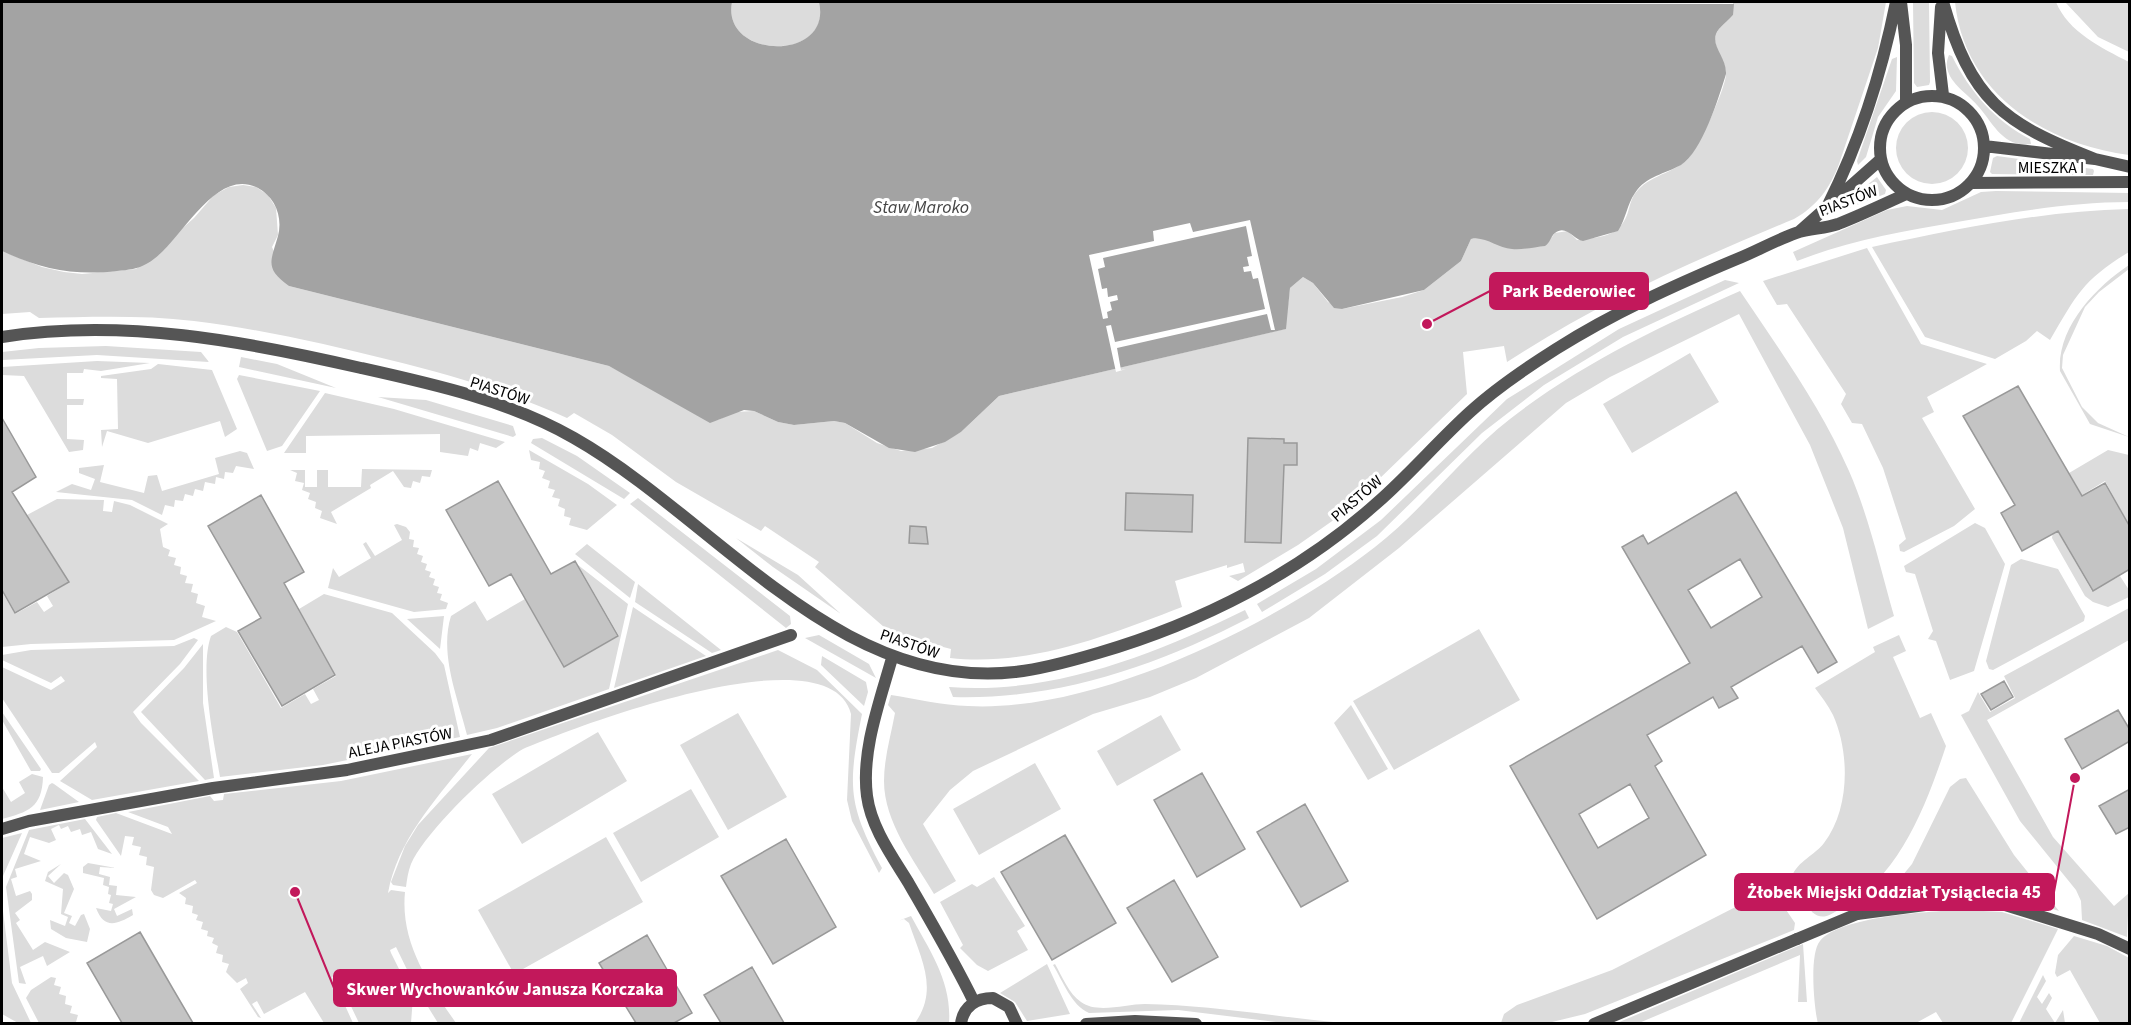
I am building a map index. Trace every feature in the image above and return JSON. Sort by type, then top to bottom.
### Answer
[{"type":"street","points":[[1828,205],[1844,173],[1885,55],[1896,2]]},
{"type":"street","points":[[1901,2],[1906,45],[1906,102]]},
{"type":"street","points":[[1942,2],[1938,53],[1943,95]]},
{"type":"street","points":[[1942,2],[1965,64],[1984,94],[2011,119],[2047,141],[2095,159]]},
{"type":"street","points":[[1928,95],[1943,95],[1961,104],[1974,116],[1981,129],[1984,146],[1979,171],[1971,183],[1961,191],[1942,199],[1925,200],[1906,194],[1889,179],[1880,160],[1879,142],[1883,126],[1892,113],[1906,102],[1928,95]]},
{"type":"street","name":"MIESZKA I","points":[[1984,146],[2095,159],[2130,166]]},
{"type":"street","name":"PIASTÓW","points":[[1799,232],[1880,160]]},
{"type":"street","name":"MIESZKA I","points":[[1971,183],[2130,182]]},
{"type":"street","name":"PIASTÓW","points":[[2,338],[67,332],[111,332],[214,338],[393,375],[519,412],[579,440],[631,475],[783,593],[844,633],[892,658],[943,672],[1015,672],[1112,649],[1146,638],[1226,603],[1271,580],[1354,522],[1383,498],[1472,410],[1500,386],[1552,351],[1638,303],[1799,232],[1832,226],[1906,194]]},
{"type":"street","name":"ALEJA PIASTÓW","points":[[2,829],[29,821],[213,788],[347,770],[491,740],[791,635]]},
{"type":"street","points":[[892,658],[869,754],[867,796],[870,809],[883,839],[974,1002]]},
{"type":"street","points":[[1594,1023],[1857,914],[1948,902],[2006,905],[2098,934],[2130,949]]},
{"type":"street","points":[[961,1023],[966,1011],[974,1002],[984,998],[1002,1001],[1014,1015],[1017,1023]]},
{"type":"street","points":[[1086,1023],[1135,1020],[1196,1023]]},
{"type":"shaded area","points":[[732,2],[819,2],[819,22],[810,35],[795,44],[777,46],[759,43],[743,35],[733,21]]},
{"type":"shaded area","points":[[1733,2],[1886,2],[1878,48],[1839,164],[1827,189],[1816,202],[1794,219],[1683,267],[1612,301],[1507,362],[1504,346],[1463,352],[1467,394],[1345,512],[1298,545],[1238,581],[1229,576],[1245,572],[1243,563],[1227,568],[1227,565],[1175,581],[1182,607],[1098,638],[1039,653],[980,660],[950,658],[951,649],[892,634],[815,567],[819,562],[765,526],[761,531],[676,482],[612,435],[574,413],[567,418],[502,392],[435,372],[317,343],[243,328],[155,318],[39,318],[30,312],[2,314],[2,251],[42,267],[64,272],[82,274],[136,269],[194,218],[214,195],[229,187],[243,185],[256,187],[268,195],[276,208],[278,235],[272,247],[289,286],[609,366],[718,420],[735,412],[754,411],[778,422],[794,425],[834,421],[845,423],[877,443],[901,451],[932,448],[961,432],[999,396],[1285,329],[1290,288],[1303,277],[1313,283],[1328,302],[1342,309],[1402,297],[1424,290],[1461,261],[1471,239],[1552,237],[1555,233],[1568,231],[1577,240],[1600,237],[1613,232],[1623,223],[1638,190],[1650,180],[1686,161],[1700,139],[1717,104],[1726,75],[1715,37],[1733,15]]},
{"type":"shaded area","points":[[1913,2],[1929,2],[1930,82],[1929,85],[1917,87],[1914,83]]},
{"type":"shaded area","points":[[1955,2],[2056,2],[2061,13],[2077,30],[2097,45],[2129,62],[2129,155],[2097,149],[2067,139],[2039,126],[2014,108],[1992,88],[1974,63],[1962,34]]},
{"type":"shaded area","points":[[2065,2],[2129,2],[2129,52],[2098,37]]},
{"type":"shaded area","points":[[1949,55],[1952,56],[1967,82],[1985,104],[2006,124],[2030,139],[2031,144],[2013,142],[1999,132],[1951,77],[1947,63]]},
{"type":"shaded area","points":[[1897,57],[1896,91],[1878,117],[1866,157],[1858,165],[1857,161],[1892,59]]},
{"type":"shaded area","points":[[1925,112],[1939,112],[1958,122],[1968,141],[1968,155],[1958,174],[1939,184],[1925,184],[1906,174],[1896,155],[1896,141],[1906,122]]},
{"type":"shaded area","points":[[1997,156],[2093,169],[2094,171],[2093,175],[1992,174],[1990,172],[1993,158]]},
{"type":"shaded area","points":[[1877,177],[1886,190],[1885,194],[1841,211],[1840,207]]},
{"type":"shaded area","points":[[1981,192],[2129,193],[2129,202],[2043,208],[1937,225],[1856,242],[1797,261],[1793,252],[1887,210],[1907,206],[1942,210]]},
{"type":"shaded area","points":[[2129,209],[2129,252],[2101,271],[2082,289],[2050,340],[2037,331],[2026,341],[1995,359],[1925,337],[1872,247],[2032,217]]},
{"type":"shaded area","points":[[1867,248],[1921,344],[1987,364],[1927,397],[1934,412],[1922,418],[1975,509],[1954,526],[1904,552],[1900,551],[1899,545],[1906,539],[1883,468],[1862,424],[1852,423],[1841,404],[1846,394],[1787,304],[1777,305],[1763,281]]},
{"type":"shaded area","points":[[2129,265],[2129,269],[2099,292],[2085,307],[2063,355],[2062,368],[2082,407],[2098,423],[2129,437],[2090,424],[2060,371],[2065,339],[2081,310],[2104,285]]},
{"type":"shaded area","points":[[1725,280],[1739,283],[1623,337],[1544,385],[1482,433],[1377,536],[1325,574],[1262,612],[1257,604],[1316,569],[1381,520],[1507,399],[1619,329]]},
{"type":"shaded area","points":[[1740,291],[1799,379],[1838,447],[1874,542],[1894,616],[1868,629],[1843,528],[1810,445],[1739,314],[1610,377],[1566,403],[1399,548],[1309,618],[1196,678],[1150,697],[1093,714],[973,771],[950,790],[923,824],[956,881],[934,894],[901,840],[885,796],[885,764],[895,713],[888,705],[891,695],[968,706],[1018,704],[1072,695],[1127,679],[1182,658],[1236,633],[1288,605],[1375,547],[1410,516],[1492,434],[1536,399],[1621,348]]},
{"type":"shaded area","points":[[106,346],[201,352],[209,362],[97,355],[2,360],[2,352],[39,348]]},
{"type":"shaded area","points":[[1690,353],[1719,402],[1632,453],[1603,404]]},
{"type":"shaded area","points":[[241,357],[277,364],[336,388],[239,367]]},
{"type":"shaded area","points":[[97,361],[150,363],[101,371],[84,369],[83,373],[67,373],[67,399],[84,399],[83,405],[67,405],[67,439],[84,440],[83,450],[69,452],[24,376],[2,375],[2,367]]},
{"type":"shaded area","points":[[158,364],[212,370],[237,429],[225,437],[220,421],[148,443],[107,431],[102,447],[101,430],[118,429],[117,379],[101,378],[101,376],[151,369]]},
{"type":"shaded area","points":[[239,375],[320,391],[282,446],[267,451],[237,379]]},
{"type":"shaded area","points":[[325,393],[394,409],[505,442],[496,448],[480,443],[478,451],[470,448],[468,456],[440,452],[440,434],[306,436],[306,453],[284,453]]},
{"type":"shaded area","points":[[378,397],[426,400],[513,426],[516,435],[513,437]]},
{"type":"shaded area","points":[[542,438],[577,456],[630,493],[624,499],[531,443],[533,439]]},
{"type":"shaded area","points":[[529,450],[588,484],[617,505],[587,530],[569,525],[571,518],[564,516],[565,509],[558,506],[560,499],[552,497],[555,490],[548,488],[550,481],[542,478],[545,471],[539,469],[540,462],[531,460]]},
{"type":"shaded area","points":[[2108,450],[2129,455],[2129,525],[2105,481],[2082,495],[2069,473]]},
{"type":"shaded area","points":[[240,451],[247,453],[254,469],[236,466],[233,473],[225,472],[224,479],[216,477],[215,484],[205,482],[203,491],[195,489],[193,496],[185,494],[183,501],[175,500],[174,507],[165,505],[162,515],[132,500],[56,492],[72,484],[91,490],[95,479],[79,473],[79,468],[104,465],[100,482],[144,493],[148,476],[157,475],[162,491],[219,474],[215,458]]},
{"type":"shaded area","points":[[362,469],[432,470],[430,477],[422,476],[420,483],[413,481],[411,488],[404,487],[393,471],[370,485],[371,488],[331,512],[337,524],[320,518],[322,511],[315,508],[316,502],[308,499],[310,493],[302,490],[304,483],[295,481],[297,473],[290,470],[305,470],[305,487],[317,487],[317,470],[328,470],[328,487],[361,487]]},
{"type":"shaded area","points":[[638,498],[790,616],[791,624],[786,628],[630,504]]},
{"type":"shaded area","points":[[57,499],[104,500],[103,511],[112,512],[114,501],[130,505],[168,524],[160,529],[163,547],[170,550],[168,556],[176,558],[174,565],[181,567],[180,574],[187,576],[185,583],[193,584],[191,592],[198,594],[196,603],[205,606],[202,617],[216,621],[174,640],[31,644],[2,647],[2,592],[15,614],[37,602],[44,612],[53,606],[47,596],[69,582],[27,515]]},
{"type":"shaded area","points":[[1975,523],[1985,528],[2005,564],[1974,671],[1950,680],[1936,641],[1928,639],[1933,631],[1915,574],[1906,572],[1904,566]]},
{"type":"shaded area","points":[[394,525],[406,527],[410,532],[409,539],[414,540],[413,547],[419,548],[417,554],[423,556],[421,562],[427,564],[425,570],[431,572],[429,577],[435,579],[433,585],[439,587],[437,593],[442,594],[440,600],[448,603],[446,609],[414,612],[328,588],[333,568],[339,577],[371,558],[363,544],[366,542],[375,556],[402,540]]},
{"type":"shaded area","points":[[2054,525],[2092,591],[2120,576],[2129,590],[2129,597],[2108,607],[2093,602],[2085,596],[2052,538]]},
{"type":"shaded area","points":[[736,538],[798,575],[841,614],[773,567]]},
{"type":"shaded area","points":[[587,544],[635,582],[630,598],[575,554]]},
{"type":"shaded area","points":[[2021,559],[2058,569],[2085,616],[2084,621],[1993,670],[1989,669],[1986,661],[2011,565]]},
{"type":"shaded area","points":[[578,565],[628,604],[609,689],[497,728],[467,735],[448,661],[447,645],[451,616],[475,601],[487,621],[525,599],[564,667],[619,636]]},
{"type":"shaded area","points":[[638,584],[721,650],[712,653],[635,602]]},
{"type":"shaded area","points":[[324,594],[392,613],[435,653],[444,665],[460,737],[323,765],[220,777],[207,686],[206,667],[211,636],[226,627],[237,632],[281,708],[305,694],[311,704],[319,700],[313,689],[336,676],[299,609]]},
{"type":"shaded area","points":[[633,607],[706,656],[614,688]]},
{"type":"shaded area","points":[[2129,608],[2129,640],[1987,720],[2053,837],[2114,906],[2129,893],[2127,937],[2082,920],[2081,901],[2076,890],[2020,821],[1961,715],[1969,711],[1978,692],[1990,712],[2015,698],[2004,676]]},
{"type":"shaded area","points":[[1245,610],[1249,618],[1214,635],[1142,665],[1106,677],[1031,693],[992,696],[953,697],[949,687],[988,688],[1026,685],[1064,678],[1139,656]]},
{"type":"shaded area","points":[[444,616],[440,649],[407,619]]},
{"type":"shaded area","points":[[1479,629],[1520,700],[1394,770],[1353,701]]},
{"type":"shaded area","points":[[819,635],[869,664],[876,678],[805,638]]},
{"type":"shaded area","points":[[1899,635],[1906,651],[1893,657],[1920,718],[1931,713],[1946,746],[1919,816],[1894,860],[1861,896],[1833,913],[1819,916],[1812,912],[1792,876],[1798,866],[1824,843],[1833,829],[1843,798],[1845,780],[1839,730],[1827,704],[1815,688],[1875,652],[1873,647]]},
{"type":"shaded area","points":[[194,638],[198,640],[180,664],[133,712],[141,723],[199,781],[92,800],[60,781],[97,747],[95,742],[59,773],[52,773],[2,698],[2,667],[51,690],[65,681],[61,676],[51,683],[2,660],[2,655],[31,650],[174,646]]},
{"type":"shaded area","points":[[203,644],[203,703],[214,778],[205,780],[141,712],[184,668]]},
{"type":"shaded area","points":[[778,650],[817,670],[862,714],[854,759],[854,793],[862,826],[882,868],[879,873],[852,821],[847,800],[851,714],[833,690],[798,681],[751,682],[698,691],[593,722],[523,749],[494,770],[444,818],[411,864],[406,887],[393,885],[391,882],[405,846],[418,825],[489,748]]},
{"type":"shaded area","points":[[822,656],[866,682],[868,692],[864,706],[821,665]]},
{"type":"shaded area","points":[[1351,705],[1388,769],[1368,780],[1334,723]]},
{"type":"shaded area","points":[[2,712],[41,769],[40,771],[31,771],[2,720]]},
{"type":"shaded area","points":[[738,713],[787,797],[728,830],[680,745]]},
{"type":"shaded area","points":[[1161,715],[1181,750],[1117,786],[1097,751]]},
{"type":"shaded area","points":[[598,732],[627,781],[522,844],[492,794]]},
{"type":"shaded area","points":[[472,754],[410,836],[393,873],[388,893],[391,890],[405,892],[407,928],[418,962],[456,1023],[438,1023],[415,986],[396,947],[390,950],[391,953],[413,997],[411,1023],[359,1023],[336,975],[332,977],[353,1023],[324,1023],[305,992],[264,1014],[257,1001],[252,1004],[261,1018],[258,1017],[240,989],[248,983],[246,978],[237,983],[226,972],[229,964],[222,962],[223,955],[216,953],[218,946],[212,943],[214,938],[207,936],[208,931],[201,929],[203,922],[196,920],[198,915],[192,913],[193,906],[185,904],[186,898],[179,893],[197,883],[195,880],[163,898],[154,895],[151,890],[154,867],[146,865],[147,857],[139,855],[141,847],[132,845],[134,837],[125,836],[121,856],[96,820],[97,817],[116,813],[172,834],[168,827],[128,812],[210,796],[214,801],[223,800],[224,794],[341,781]]},
{"type":"shaded area","points":[[1035,763],[1061,809],[979,855],[953,809]]},
{"type":"shaded area","points":[[32,774],[43,777],[40,796],[36,802],[26,811],[2,819],[2,787],[11,802],[25,793],[19,782]]},
{"type":"shaded area","points":[[1966,778],[2014,855],[2059,911],[2013,898],[1972,893],[1930,893],[1883,899],[1912,864],[1950,787],[1960,779]]},
{"type":"shaded area","points":[[52,783],[79,802],[40,810],[49,785]]},
{"type":"shaded area","points":[[691,789],[719,837],[641,882],[613,833]]},
{"type":"shaded area","points":[[85,819],[112,854],[98,849],[91,832],[82,835],[80,829],[71,832],[68,826],[61,829],[59,825],[51,829],[56,840],[49,843],[30,837],[24,854],[41,861],[15,869],[17,877],[11,879],[16,896],[30,891],[32,894],[32,900],[15,913],[20,920],[16,923],[33,950],[45,942],[70,952],[47,966],[43,956],[20,967],[26,984],[19,983],[6,887],[29,830]]},
{"type":"shaded area","points":[[22,833],[3,876],[2,876],[2,838]]},
{"type":"shaded area","points":[[606,837],[643,902],[514,974],[478,910]]},
{"type":"shaded area","points":[[88,863],[116,868],[100,867],[99,874],[110,877],[109,885],[117,886],[116,895],[136,897],[114,909],[117,916],[132,909],[133,915],[111,923],[99,915],[96,908],[111,911],[113,904],[109,903],[111,895],[108,894],[109,887],[103,885],[104,878],[83,873],[83,867]]},
{"type":"shaded area","points":[[61,864],[48,876],[54,883],[64,873],[68,875],[74,889],[64,913],[72,916],[69,923],[75,926],[84,914],[90,929],[87,942],[66,938],[51,929],[50,920],[65,926],[68,917],[61,914],[63,889],[45,881],[48,872]]},
{"type":"shaded area","points":[[994,877],[1025,926],[1017,931],[1028,950],[988,971],[977,965],[960,948],[963,945],[940,902],[972,884],[977,887]]},
{"type":"shaded area","points":[[1765,892],[1774,892],[1795,923],[1794,930],[1585,1014],[1548,1023],[1501,1023],[1504,1014],[1517,1005],[1612,970]]},
{"type":"shaded area","points":[[2,903],[12,983],[31,1023],[18,1023],[2,1014]]},
{"type":"shaded area","points":[[1964,910],[2002,912],[2058,929],[2011,1023],[1943,1023],[1936,1012],[1916,1023],[1818,1024],[1813,968],[1820,941],[1831,933],[1866,920]]},
{"type":"shaded area","points":[[911,916],[943,980],[949,1008],[949,1023],[915,1023],[926,998],[927,986],[926,974],[909,923],[904,919],[898,921]]},
{"type":"shaded area","points":[[2074,936],[2107,946],[2129,958],[2129,1023],[2100,1023],[2070,970],[2057,977],[2055,973],[2058,955]]},
{"type":"shaded area","points":[[1803,944],[1807,1002],[1798,1002],[1800,955],[1639,1023],[1617,1023]]},
{"type":"shaded area","points":[[1047,964],[1070,1014],[1027,1021],[1015,1002],[1000,993]]},
{"type":"shaded area","points":[[1055,964],[1069,990],[1088,1006],[1112,1008],[1145,1004],[1170,1005],[1343,1023],[1284,1023],[1178,1010],[1089,1013],[1072,999],[1053,965]]},
{"type":"shaded area","points":[[2043,975],[2046,981],[2037,997],[2042,1004],[2049,993],[2052,998],[2046,1009],[2055,1023],[2019,1023]]},
{"type":"shaded area","points":[[51,977],[56,978],[54,985],[61,987],[59,994],[66,996],[65,1004],[72,1006],[70,1013],[78,1015],[76,1022],[80,1023],[39,1023],[26,998],[31,990]]},
{"type":"shaded area","points":[[2063,1010],[2065,1023],[2055,1023]]},
{"type":"water","name":"Staw Maroko","points":[[2,2],[732,2],[733,21],[743,35],[758,43],[777,46],[795,44],[810,35],[819,22],[819,2],[1734,4],[1733,15],[1716,35],[1716,45],[1724,61],[1726,74],[1703,137],[1689,158],[1681,165],[1650,179],[1639,187],[1632,197],[1618,231],[1583,241],[1563,230],[1553,235],[1545,246],[1520,249],[1507,248],[1482,239],[1471,239],[1461,261],[1424,290],[1342,309],[1334,308],[1313,283],[1303,277],[1290,288],[1286,329],[999,396],[961,432],[945,442],[915,452],[889,448],[845,423],[834,421],[794,425],[778,422],[754,411],[744,410],[710,423],[609,366],[289,286],[276,274],[271,264],[279,229],[276,208],[264,192],[242,184],[227,187],[212,197],[160,254],[137,268],[87,273],[72,272],[44,267],[2,251]]},
{"type":"pier","points":[[1250,220],[1275,330],[1271,330],[1267,314],[1117,348],[1121,370],[1126,369],[1116,372],[1106,326],[1111,325],[1115,342],[1265,309],[1258,278],[1253,279],[1251,271],[1244,272],[1243,267],[1249,266],[1247,257],[1252,256],[1246,226],[1103,258],[1105,267],[1098,269],[1102,289],[1107,288],[1108,297],[1117,295],[1118,300],[1110,302],[1112,310],[1107,312],[1108,318],[1103,319],[1089,255],[1154,241],[1153,231],[1190,223],[1193,232]]},
{"type":"building","points":[[2018,386],[2082,496],[2105,483],[2130,527],[2130,569],[2093,591],[2058,531],[2022,551],[2001,513],[2015,505],[1963,416]]},
{"type":"building","points":[[2,418],[36,477],[12,492],[69,582],[15,613],[2,590]]},
{"type":"building","points":[[1248,438],[1284,439],[1284,443],[1297,443],[1297,465],[1284,465],[1281,543],[1245,542]]},
{"type":"building","points":[[498,481],[551,574],[575,561],[618,636],[564,667],[511,574],[489,586],[446,510]]},
{"type":"building","points":[[1736,492],[1837,662],[1818,673],[1802,646],[1731,687],[1738,698],[1719,708],[1713,697],[1647,735],[1662,761],[1655,766],[1706,855],[1597,919],[1510,766],[1690,663],[1622,547],[1643,535],[1648,544]],"holes":[[[1740,559],[1762,597],[1711,628],[1688,590]],[[1630,784],[1649,818],[1598,848],[1579,814]]]},
{"type":"building","points":[[1126,493],[1193,495],[1192,532],[1125,530]]},
{"type":"building","points":[[261,495],[304,572],[284,583],[335,675],[282,706],[238,631],[261,618],[208,526]]},
{"type":"building","points":[[910,526],[926,527],[928,544],[909,543]]},
{"type":"building","points":[[2004,681],[2013,697],[1991,710],[1981,694]]},
{"type":"building","points":[[2118,710],[2130,730],[2130,741],[2082,769],[2065,739]]},
{"type":"building","points":[[1202,773],[1245,849],[1197,877],[1154,800]]},
{"type":"building","points":[[2130,789],[2130,827],[2116,834],[2099,806]]},
{"type":"building","points":[[1305,804],[1348,881],[1301,907],[1257,832]]},
{"type":"building","points":[[1065,835],[1116,923],[1052,960],[1001,872]]},
{"type":"building","points":[[786,839],[836,927],[773,964],[721,876]]},
{"type":"building","points":[[1174,880],[1218,957],[1172,982],[1127,908]]},
{"type":"building","points":[[140,932],[193,1023],[122,1023],[87,963]]},
{"type":"building","points":[[647,935],[692,1013],[674,1023],[636,1023],[599,963]]},
{"type":"building","points":[[752,967],[784,1023],[721,1023],[704,995]]},
{"type":"place","name":"Park Bederowiec","points":[[1427,324]]},
{"type":"place","name":"Żłobek Miejski Oddział Tysiąclecia 45","points":[[2075,778]]},
{"type":"place","name":"Skwer Wychowanków Janusza Korczaka","points":[[295,892]]}]
